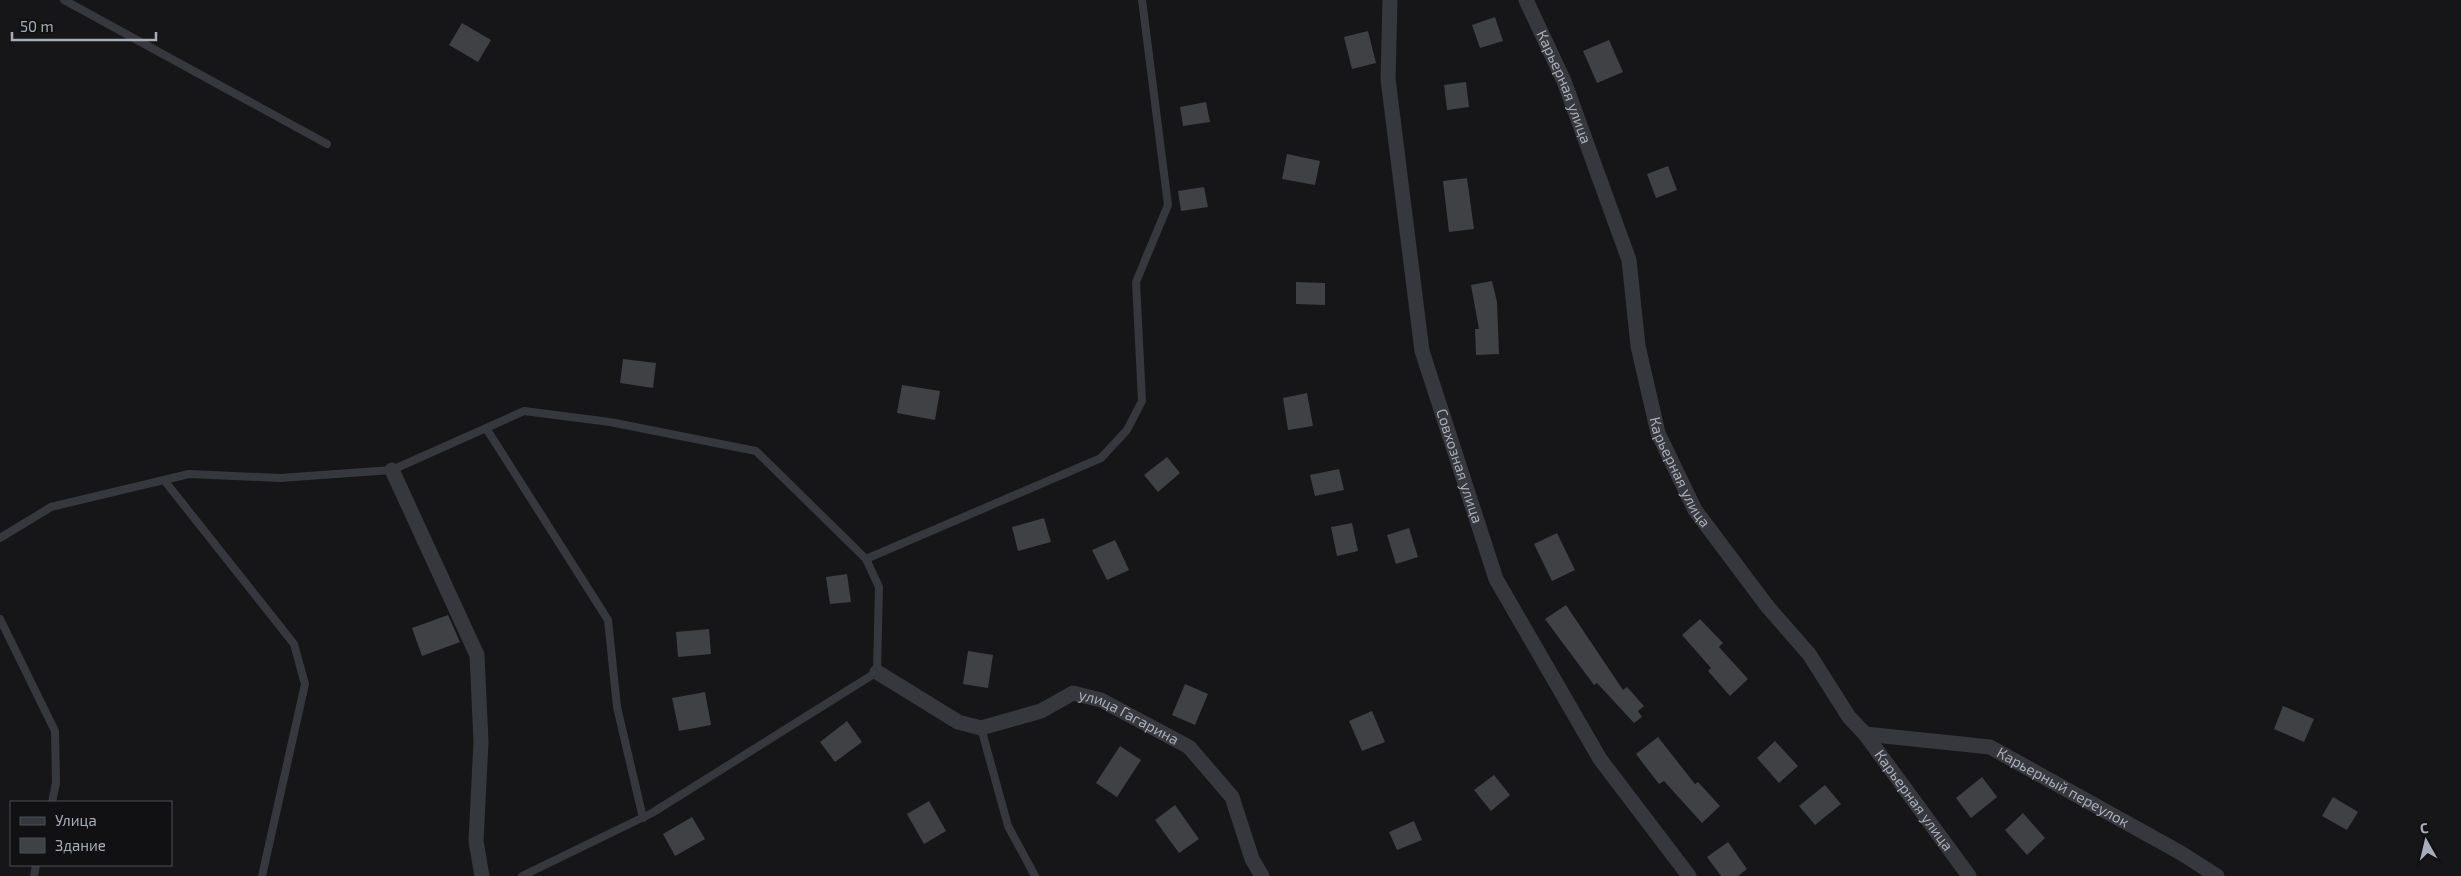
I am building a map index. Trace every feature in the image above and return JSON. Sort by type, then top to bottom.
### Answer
[{"type":"street","name":"Совхозная улица","points":[[1390,0],[1388,78],[1422,352],[1496,579],[1600,759],[1689,876]]},
{"type":"street","name":"Карьерная улица","points":[[1526,0],[1564,81],[1629,260],[1638,346],[1658,433],[1695,510],[1767,606],[1809,654],[1849,717],[1865,734],[1970,876]]},
{"type":"street","points":[[392,470],[477,655],[481,742],[476,841],[482,876]]},
{"type":"street","points":[[877,672],[958,722],[981,728]]},
{"type":"street","name":"улица Гагарина","points":[[981,728],[1041,712],[1073,693],[1101,700],[1189,747],[1232,797],[1252,859],[1262,876]]},
{"type":"street","name":"Карьерный переулок","points":[[1865,734],[1990,747],[2181,853],[2217,876]]},
{"type":"lane","points":[[64,0],[327,144]]},
{"type":"lane","points":[[866,559],[1101,458],[1127,430],[1142,401],[1136,282],[1168,205],[1142,0]]},
{"type":"lane","points":[[0,538],[51,507],[189,474],[280,478],[392,470],[524,411],[610,422],[756,451],[866,559],[879,587],[877,672],[643,818],[522,876]]},
{"type":"lane","points":[[486,428],[608,620],[617,707],[643,818]]},
{"type":"lane","points":[[164,480],[294,644],[304,684],[262,876]]},
{"type":"lane","points":[[0,619],[55,731],[56,783],[52,801]]},
{"type":"lane","points":[[981,728],[1008,826],[1035,876]]},
{"type":"building","points":[[1495,17],[1503,41],[1480,48],[1472,25]]},
{"type":"building","points":[[462,23],[491,40],[478,62],[449,45]]},
{"type":"building","points":[[1368,31],[1376,63],[1352,69],[1344,37]]},
{"type":"building","points":[[1609,40],[1623,72],[1597,83],[1583,51]]},
{"type":"building","points":[[1466,82],[1469,107],[1447,110],[1444,85]]},
{"type":"building","points":[[1206,102],[1210,122],[1183,126],[1180,107]]},
{"type":"building","points":[[1287,154],[1320,161],[1315,185],[1282,179]]},
{"type":"building","points":[[1668,166],[1677,190],[1656,198],[1647,174]]},
{"type":"building","points":[[1467,178],[1474,229],[1449,232],[1443,181]]},
{"type":"building","points":[[1204,187],[1208,207],[1181,211],[1178,191]]},
{"type":"building","points":[[1492,281],[1497,302],[1499,354],[1476,355],[1475,329],[1479,329],[1471,285]]},
{"type":"building","points":[[1296,282],[1325,283],[1325,305],[1296,304]]},
{"type":"building","points":[[623,359],[656,363],[653,388],[620,383]]},
{"type":"building","points":[[902,385],[940,391],[935,420],[897,413]]},
{"type":"building","points":[[1307,393],[1313,426],[1288,430],[1283,398]]},
{"type":"building","points":[[1167,457],[1180,473],[1158,492],[1144,475]]},
{"type":"building","points":[[1339,469],[1344,490],[1315,496],[1310,475]]},
{"type":"building","points":[[1044,518],[1051,542],[1018,551],[1012,527]]},
{"type":"building","points":[[1352,523],[1358,551],[1337,556],[1331,527]]},
{"type":"building","points":[[1409,528],[1418,557],[1396,564],[1387,535]]},
{"type":"building","points":[[1557,533],[1575,570],[1552,581],[1534,544]]},
{"type":"building","points":[[1115,540],[1129,570],[1107,580],[1092,550]]},
{"type":"building","points":[[847,574],[851,602],[830,604],[826,577]]},
{"type":"building","points":[[1566,605],[1623,690],[1627,687],[1644,706],[1638,711],[1642,717],[1634,723],[1597,683],[1594,685],[1545,619]]},
{"type":"building","points":[[448,615],[460,642],[422,656],[412,628]]},
{"type":"building","points":[[1700,619],[1723,643],[1719,647],[1748,679],[1730,696],[1708,671],[1711,668],[1682,635]]},
{"type":"building","points":[[709,629],[711,654],[678,657],[676,632]]},
{"type":"building","points":[[968,651],[993,655],[988,688],[963,684]]},
{"type":"building","points":[[1185,684],[1208,694],[1195,725],[1172,715]]},
{"type":"building","points":[[705,692],[711,725],[679,731],[672,698]]},
{"type":"building","points":[[2283,706],[2314,719],[2304,742],[2274,729]]},
{"type":"building","points":[[1372,711],[1385,742],[1362,751],[1349,721]]},
{"type":"building","points":[[847,721],[862,742],[835,762],[820,742]]},
{"type":"building","points":[[1658,737],[1695,784],[1698,782],[1720,806],[1702,823],[1664,781],[1659,784],[1636,754]]},
{"type":"building","points":[[1775,741],[1798,766],[1779,783],[1757,758]]},
{"type":"building","points":[[1120,746],[1141,760],[1117,797],[1096,783]]},
{"type":"building","points":[[1494,775],[1510,795],[1491,811],[1474,790]]},
{"type":"building","points":[[1982,777],[1997,797],[1971,818],[1956,798]]},
{"type":"building","points":[[1825,785],[1841,804],[1815,825],[1799,806]]},
{"type":"building","points":[[2333,797],[2358,812],[2347,830],[2322,816]]},
{"type":"building","points":[[929,801],[946,831],[924,844],[907,814]]},
{"type":"building","points":[[1175,805],[1199,839],[1179,853],[1155,820]]},
{"type":"building","points":[[2023,813],[2045,838],[2027,855],[2005,830]]},
{"type":"building","points":[[692,817],[705,839],[675,856],[663,834]]},
{"type":"building","points":[[1414,821],[1422,840],[1397,850],[1389,832]]},
{"type":"building","points":[[1728,842],[1747,869],[1738,876],[1721,876],[1707,857]]}]
